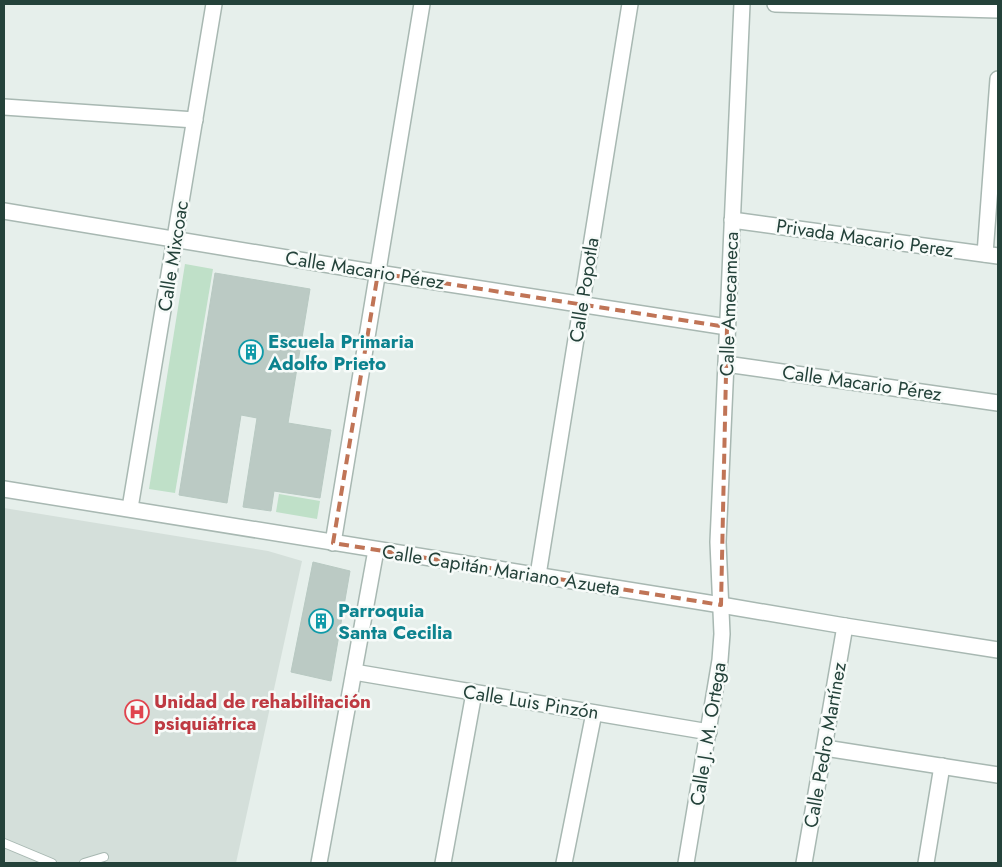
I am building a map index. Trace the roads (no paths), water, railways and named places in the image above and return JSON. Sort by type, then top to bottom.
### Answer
[{"type":"street","name":"Calle Mixcoac","points":[[130,508],[214,4]]},
{"type":"street","points":[[333,542],[422,4]]},
{"type":"street","name":"Calle Popotla","points":[[538,576],[630,4]]},
{"type":"street","name":"Calle Amecameca","points":[[721,605],[718,542],[742,4]]},
{"type":"street","points":[[775,4],[998,10]]},
{"type":"street","points":[[992,255],[998,80]]},
{"type":"street","points":[[4,107],[195,120]]},
{"type":"street","name":"Calle Macario Pérez","points":[[4,211],[378,273],[727,327]]},
{"type":"street","name":"Privada Macario Perez","points":[[732,220],[992,255]]},
{"type":"street","name":"Calle Macario Pérez","points":[[726,364],[998,402]]},
{"type":"street","name":"Calle Capitán Mariano Azueta","points":[[4,488],[998,650]]},
{"type":"street","points":[[319,863],[376,550]]},
{"type":"street","name":"Calle J. M. Ortega","points":[[686,863],[720,660],[722,634],[721,605]]},
{"type":"street","name":"Calle Pedro Martínez","points":[[804,863],[845,626]]},
{"type":"street","name":"Calle Luis Pinzón","points":[[354,672],[709,732]]},
{"type":"street","points":[[443,863],[474,693]]},
{"type":"street","points":[[564,863],[594,713]]},
{"type":"street","points":[[825,748],[998,775]]},
{"type":"street","points":[[926,863],[942,766]]},
{"type":"lane","points":[[4,842],[52,863]]},
{"type":"lane","points":[[84,863],[104,856]]},
{"type":"place","name":"Escuela Primaria Adolfo Prieto","points":[[251,352]]},
{"type":"place","name":"Parroquia Santa Cecilia","points":[[321,621]]},
{"type":"place","name":"Unidad de rehabilitación psiquiátrica","points":[[137,712]]}]
